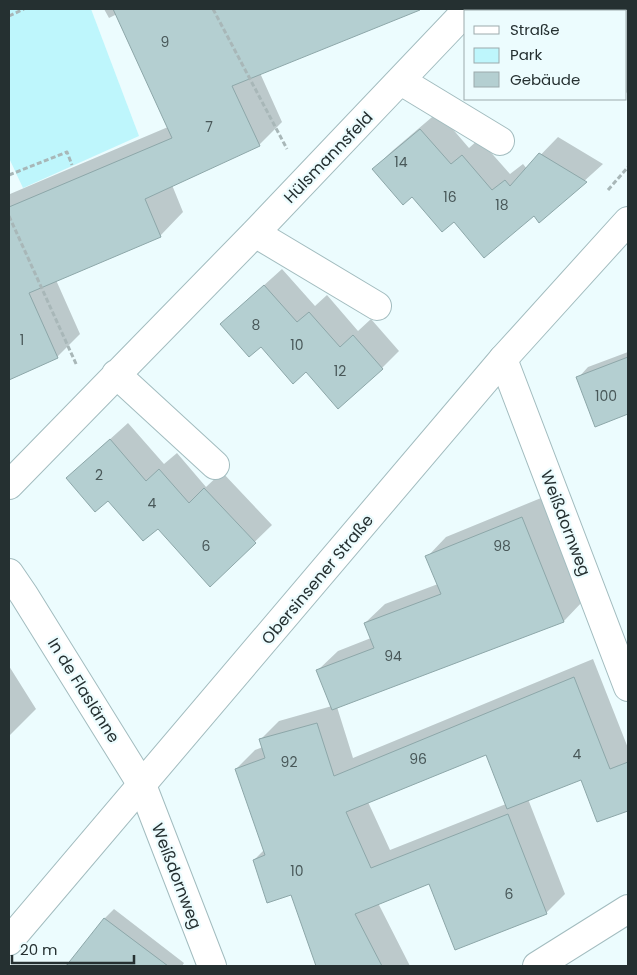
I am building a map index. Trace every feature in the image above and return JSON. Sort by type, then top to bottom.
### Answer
[{"type":"street","name":"Hülsmannsfeld","points":[[9,484],[255,233],[464,13]]},
{"type":"street","points":[[401,81],[500,141]]},
{"type":"street","name":"Obersinsener Straße","points":[[9,941],[503,359],[628,221]]},
{"type":"street","points":[[255,233],[376,306]]},
{"type":"street","name":"Weißdornweg","points":[[503,359],[628,687]]},
{"type":"street","points":[[116,374],[214,465]]},
{"type":"street","name":"In de Flaslänne","points":[[9,573],[16,600],[142,785]]},
{"type":"street","name":"Weißdornweg","points":[[142,785],[212,966]]},
{"type":"street","points":[[537,966],[628,909]]},
{"type":"path","points":[[9,16],[24,9]]},
{"type":"path","points":[[213,9],[282,141],[306,180]]},
{"type":"path","points":[[9,175],[67,152],[72,165]]},
{"type":"path","points":[[9,216],[76,365],[93,398]]},
{"type":"green space","points":[[9,9],[91,9],[139,136],[23,188],[9,158]]},
{"type":"building","points":[[113,9],[420,10],[232,86],[260,146],[145,199],[161,237],[29,293],[58,358],[9,380],[9,207],[172,138]]},
{"type":"building","points":[[420,129],[451,164],[462,155],[492,190],[505,180],[510,186],[539,153],[587,182],[539,223],[534,216],[484,258],[454,222],[442,232],[412,197],[403,205],[372,169]]},
{"type":"building","points":[[264,285],[297,322],[309,312],[340,347],[353,335],[383,369],[338,409],[306,372],[293,384],[261,347],[249,357],[220,324]]},
{"type":"building","points":[[628,357],[628,414],[595,427],[576,377]]},
{"type":"building","points":[[110,439],[146,481],[159,469],[189,503],[204,488],[256,543],[210,587],[158,529],[143,541],[108,501],[95,512],[66,478]]},
{"type":"building","points":[[522,517],[564,622],[332,710],[316,670],[374,648],[364,623],[441,594],[425,556]]},
{"type":"building","points":[[574,677],[610,769],[628,762],[628,811],[597,822],[581,780],[507,809],[486,755],[346,812],[371,868],[508,814],[547,914],[455,950],[429,884],[355,914],[382,966],[316,966],[291,895],[267,903],[253,860],[265,855],[235,769],[265,758],[259,739],[317,723],[334,776]]},
{"type":"building","points":[[104,918],[168,966],[66,966]]}]
